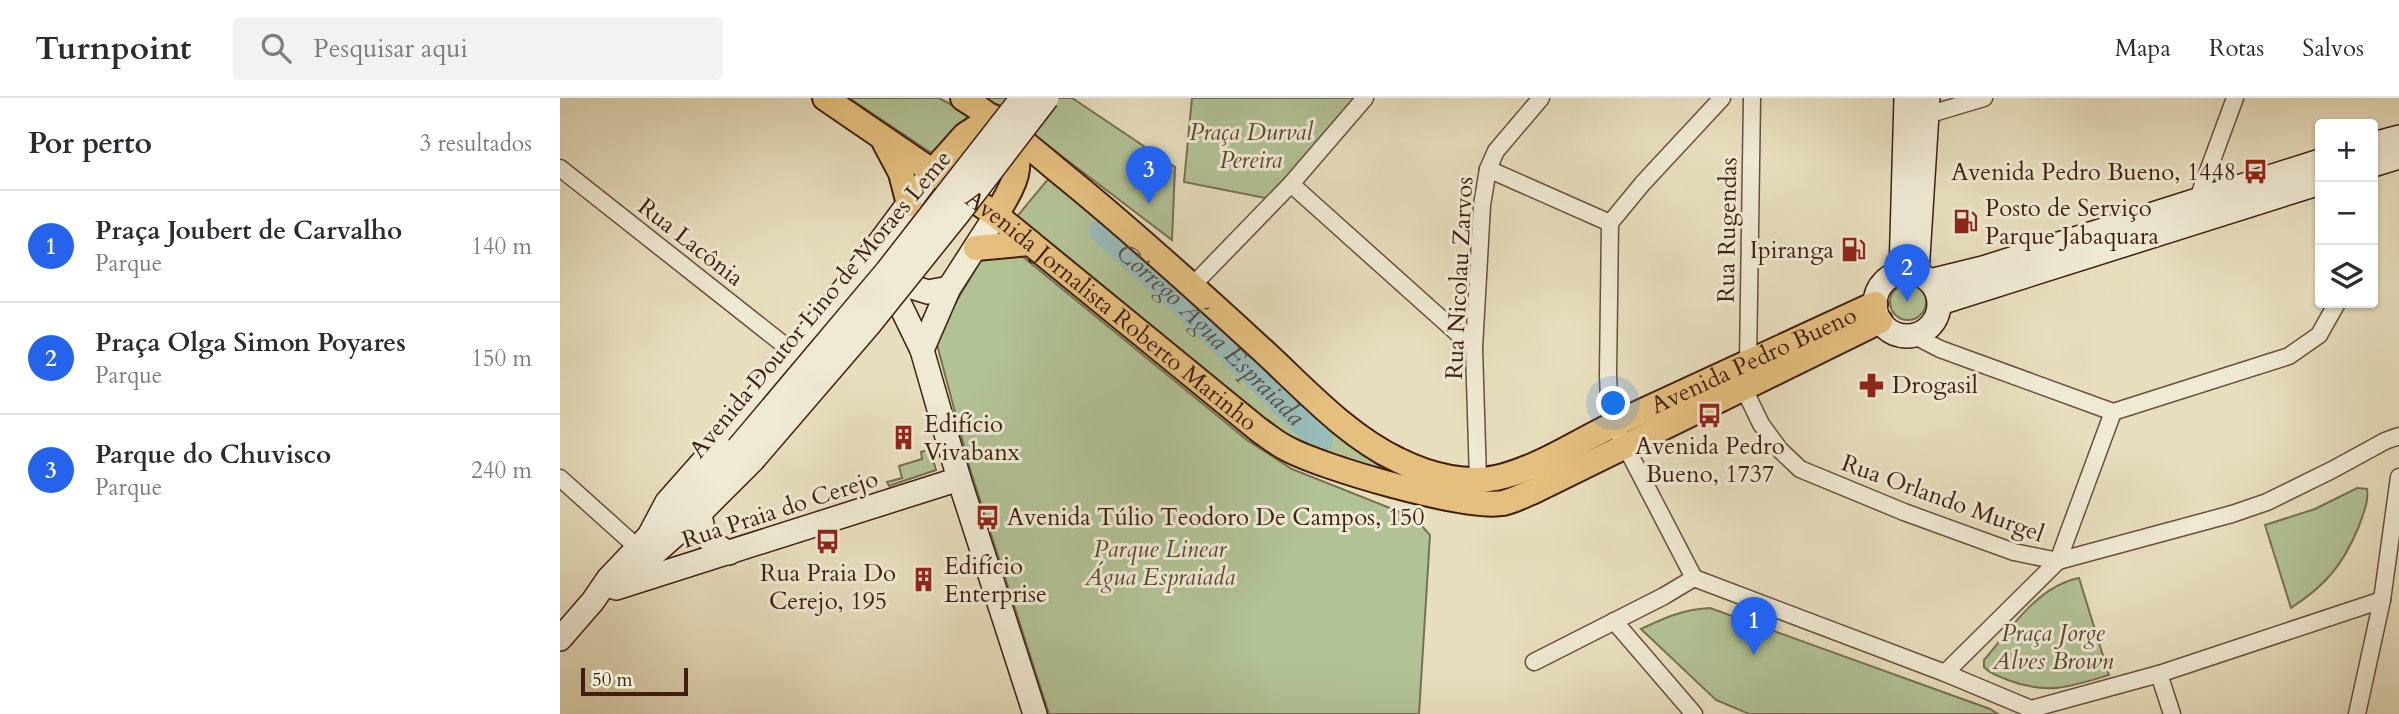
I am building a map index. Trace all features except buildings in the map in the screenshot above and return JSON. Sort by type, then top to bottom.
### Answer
[{"type":"main road","name":"Avenida Jornalista Roberto Marinho","points":[[825,98],[996,215],[1259,430],[1285,448],[1316,462],[1412,489]]},
{"type":"main road","points":[[963,98],[1015,135],[1192,286]]},
{"type":"main road","points":[[932,172],[965,135],[993,117]]},
{"type":"main road","points":[[996,215],[1018,172],[1019,158],[1015,135]]},
{"type":"main road","points":[[883,139],[901,173],[909,204]]},
{"type":"main road","points":[[976,248],[1030,243]]},
{"type":"main road","name":"Avenida Pedro Bueno","points":[[1192,286],[1367,442],[1396,460],[1426,472],[1451,478],[1478,480],[1504,476],[1547,458],[1614,424],[1748,363],[1878,312]]},
{"type":"main road","name":"Avenida Pedro Bueno","points":[[1412,489],[1453,499],[1503,503],[1534,491],[1744,389],[1878,312]]},
{"type":"street","name":"Avenida Doutor Lino de Moraes Leme","points":[[593,601],[616,588],[700,513],[1022,98]]},
{"type":"street","name":"Avenida Doutor Lino de Moraes Leme","points":[[560,639],[608,579],[643,542],[691,497],[746,454],[869,325],[1046,98]]},
{"type":"street","points":[[1192,286],[1291,184],[1365,98]]},
{"type":"street","name":"Rua Nicolau Zarvos","points":[[1478,480],[1474,348],[1482,205],[1488,169],[1496,150],[1541,98]]},
{"type":"street","points":[[1723,98],[1643,183],[1610,223],[1608,375],[1614,424],[1694,578],[1945,673],[2029,712],[2159,674],[2382,600]]},
{"type":"street","name":"Rua Rugendas","points":[[1748,363],[1752,98]]},
{"type":"street","points":[[1906,98],[1916,275]]},
{"type":"street","points":[[1916,275],[1927,107],[1984,98]]},
{"type":"street","points":[[2197,201],[2235,98]]},
{"type":"street","points":[[2378,143],[2399,138]]},
{"type":"street","points":[[2378,163],[2399,157]]},
{"type":"street","points":[[1916,275],[1935,287],[1940,303],[1936,320],[1920,332],[1894,333],[1878,312],[1878,292],[1885,281],[1916,275],[1983,268],[2315,163]]},
{"type":"street","name":"Rua Lacônia","points":[[560,168],[793,352]]},
{"type":"street","points":[[1488,169],[1610,223]]},
{"type":"street","name":"Avenida Doutor Lino de Moraes Leme","points":[[643,542],[667,502],[793,352],[874,251],[932,172]]},
{"type":"street","points":[[1291,184],[1474,348]]},
{"type":"street","points":[[1940,303],[2315,185]]},
{"type":"street","points":[[922,350],[949,288],[996,215]]},
{"type":"street","points":[[874,251],[922,350],[1030,713]]},
{"type":"street","points":[[890,280],[928,292],[949,288]]},
{"type":"street","points":[[1920,332],[1940,349],[2113,412],[2289,356],[2319,335],[2334,308]]},
{"type":"street","name":"Rua Orlando Murgel","points":[[1744,389],[1767,433],[1800,469],[1904,512],[2014,552],[2058,561],[2267,502],[2399,436]]},
{"type":"street","points":[[1945,673],[2058,561],[2113,412]]},
{"type":"street","points":[[2357,714],[2382,600],[2394,561],[2399,477]]},
{"type":"street","points":[[560,478],[643,542]]},
{"type":"street","name":"Rua Praia do Cerejo","points":[[616,588],[959,480]]},
{"type":"street","points":[[700,513],[704,534],[714,545],[729,553]]},
{"type":"street","points":[[1534,662],[1694,578]]},
{"type":"street","points":[[1614,621],[1694,714]]},
{"type":"street","points":[[2159,674],[2172,714]]},
{"type":"green space","points":[[849,98],[939,98],[968,116],[936,156]]},
{"type":"green space","points":[[982,98],[1072,98],[1175,167],[1172,240],[1004,112]]},
{"type":"green space","name":"Praça Durval Pereira","points":[[1192,98],[1355,98],[1270,199],[1184,182]]},
{"type":"green space","points":[[1048,179],[1110,222],[1098,238],[1235,365],[1313,446],[1327,434],[1304,412],[1305,406],[1395,479],[1323,454],[1281,432],[1015,219]]},
{"type":"green space","name":"Parque Linear Água Espraiada","points":[[1017,252],[1247,440],[1292,469],[1415,518],[1430,535],[1419,714],[1049,714],[970,469],[935,337],[983,257]]},
{"type":"green space","points":[[1908,284],[1921,289],[1926,302],[1921,315],[1908,320],[1895,315],[1890,302],[1895,289]]},
{"type":"green space","points":[[930,449],[936,470],[889,486],[887,482],[902,478],[899,466],[922,459],[921,452]]},
{"type":"green space","points":[[2357,488],[2367,489],[2366,503],[2347,552],[2324,582],[2291,608],[2265,525],[2315,509]]},
{"type":"green space","name":"Praça Jorge Alves Brown","points":[[2079,578],[2109,675],[2070,686],[2047,688],[2022,685],[1984,667],[1984,660],[2037,600],[2050,590]]},
{"type":"green space","points":[[1710,608],[1998,714],[1749,714],[1716,700],[1641,629],[1683,612]]},
{"type":"waterway","name":"Córrego Água Espraiada","points":[[1102,231],[1178,299],[1320,440]]},
{"type":"place","name":"Avenida Pedro Bueno, 1448","points":[[2256,172]]},
{"type":"place","name":"Parque do Chuvisco","points":[[1149,204]]},
{"type":"place","name":"Posto de Serviço Parque Jabaquara","points":[[1965,222]]},
{"type":"place","name":"Ipiranga","points":[[1854,250]]},
{"type":"place","name":"Praça Olga Simon Poyares","points":[[1907,302]]},
{"type":"place","name":"Drogasil","points":[[1872,385]]},
{"type":"place","name":"Avenida Pedro Bueno, 1737","points":[[1710,415]]},
{"type":"place","name":"Edifício Vivabanx","points":[[904,438]]},
{"type":"place","name":"Avenida Túlio Teodoro De Campos, 150","points":[[987,517]]},
{"type":"place","name":"Rua Praia Do Cerejo, 195","points":[[828,542]]},
{"type":"place","name":"Edifício Enterprise","points":[[924,580]]},
{"type":"place","name":"Praça Joubert de Carvalho","points":[[1754,655]]}]
